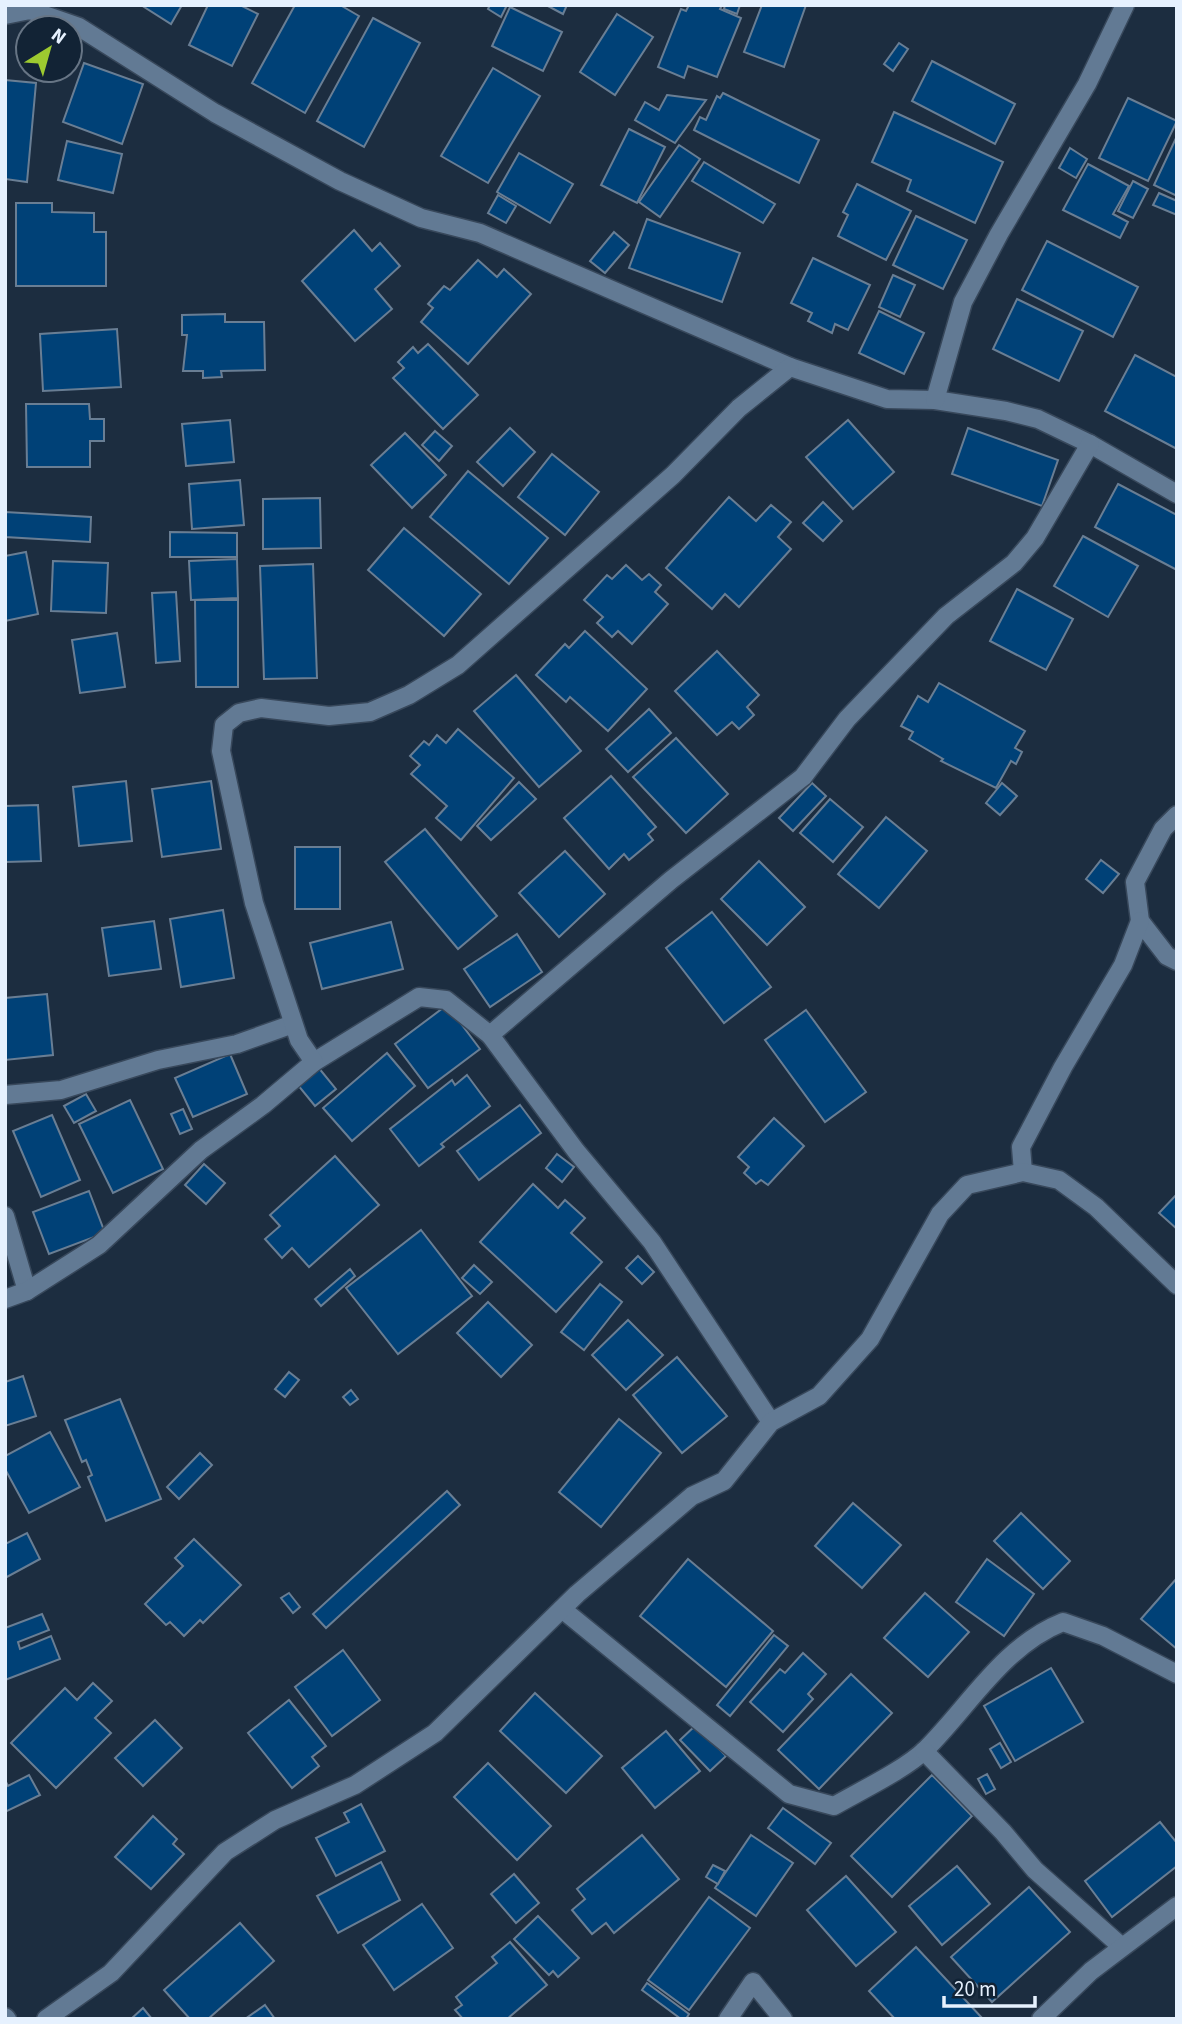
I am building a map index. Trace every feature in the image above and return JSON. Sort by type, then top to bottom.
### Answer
[{"type":"street","points":[[935,400],[963,302],[1087,83],[1125,5]]},
{"type":"street","points":[[5,15],[30,10],[79,27],[215,113],[340,181],[421,218],[480,233],[790,367],[887,399],[935,400],[1038,419],[1090,444],[1177,495]]},
{"type":"street","points":[[314,1062],[299,1040],[254,904],[221,751],[224,726],[239,713],[261,708],[328,716],[370,712],[409,695],[458,665],[673,475],[739,408],[790,367]]},
{"type":"street","points":[[490,1035],[671,880],[803,777],[847,719],[946,616],[1014,563],[1035,538],[1090,444]]},
{"type":"street","points":[[1023,1172],[1021,1147],[1063,1067],[1124,965],[1140,921],[1135,882],[1163,829],[1177,815]]},
{"type":"street","points":[[1140,921],[1167,956],[1177,961]]},
{"type":"street","points":[[5,1299],[27,1291],[99,1245],[201,1150],[263,1105],[314,1062],[419,997],[446,1000],[490,1035],[576,1151],[652,1242],[771,1422]]},
{"type":"street","points":[[5,1096],[61,1090],[158,1060],[237,1044],[293,1024]]},
{"type":"street","points":[[46,2019],[111,1973],[225,1852],[275,1820],[355,1785],[435,1733],[562,1609],[692,1496],[724,1481],[771,1422],[819,1396],[870,1339],[940,1214],[967,1185],[1023,1172],[1059,1180],[1096,1207],[1177,1286]]},
{"type":"street","points":[[5,1216],[27,1291]]},
{"type":"street","points":[[562,1609],[789,1794],[834,1807],[924,1751],[973,1693],[1006,1661],[1038,1632],[1063,1622],[1103,1636],[1177,1674]]},
{"type":"street","points":[[924,1751],[1003,1832],[1035,1870],[1122,1947]]},
{"type":"street","points":[[1041,2019],[1091,1971],[1177,1906]]},
{"type":"street","points":[[728,2019],[753,1982],[783,2019]]},
{"type":"building","points":[[141,5],[182,5],[171,24]]},
{"type":"building","points":[[208,5],[240,5],[258,14],[232,66],[189,45]]},
{"type":"building","points":[[295,5],[340,5],[359,16],[305,113],[252,83]]},
{"type":"building","points":[[490,5],[507,5],[501,17],[488,9]]},
{"type":"building","points":[[546,5],[567,5],[563,14]]},
{"type":"building","points":[[689,5],[722,5],[720,9],[741,18],[717,77],[688,66],[684,78],[658,67],[681,9],[686,11]]},
{"type":"building","points":[[725,5],[740,5],[737,14],[724,9]]},
{"type":"building","points":[[762,5],[806,5],[784,67],[744,52]]},
{"type":"building","points":[[510,7],[562,32],[543,71],[492,46]]},
{"type":"building","points":[[617,14],[653,37],[615,95],[580,72]]},
{"type":"building","points":[[373,18],[420,43],[364,147],[317,121]]},
{"type":"building","points":[[899,43],[908,49],[893,71],[884,64]]},
{"type":"building","points":[[932,61],[1015,104],[995,144],[912,101]]},
{"type":"building","points":[[84,63],[143,84],[122,144],[63,122],[77,84],[84,84]]},
{"type":"building","points":[[493,68],[540,96],[488,183],[441,156]]},
{"type":"building","points":[[5,80],[14,81],[14,84],[36,84],[27,182],[5,179]]},
{"type":"building","points":[[723,93],[819,140],[799,183],[694,130],[700,117],[706,120],[717,96],[720,98]]},
{"type":"building","points":[[667,95],[706,100],[675,143],[635,120],[645,102],[659,110]]},
{"type":"building","points":[[1128,98],[1177,121],[1148,181],[1099,158]]},
{"type":"building","points":[[894,112],[1003,162],[975,223],[907,191],[911,180],[872,162]]},
{"type":"building","points":[[629,129],[665,147],[637,203],[601,185]]},
{"type":"building","points":[[1177,136],[1177,196],[1154,185]]},
{"type":"building","points":[[67,141],[122,154],[113,193],[58,180]]},
{"type":"building","points":[[679,145],[700,159],[660,217],[639,202]]},
{"type":"building","points":[[1070,148],[1087,159],[1076,178],[1059,168]]},
{"type":"building","points":[[519,153],[573,184],[550,223],[497,192]]},
{"type":"building","points":[[704,162],[775,204],[763,223],[692,181]]},
{"type":"building","points":[[1088,164],[1129,186],[1113,214],[1128,222],[1120,238],[1063,210]]},
{"type":"building","points":[[1133,181],[1148,189],[1133,218],[1118,211]]},
{"type":"building","points":[[857,184],[911,211],[886,260],[838,236],[848,215],[843,212]]},
{"type":"building","points":[[1159,193],[1177,201],[1177,215],[1153,205]]},
{"type":"building","points":[[498,195],[516,206],[506,223],[488,213]]},
{"type":"building","points":[[16,203],[52,203],[52,212],[94,213],[94,232],[106,232],[106,286],[16,286]]},
{"type":"building","points":[[916,216],[967,240],[943,289],[893,265]]},
{"type":"building","points":[[647,219],[740,253],[722,302],[629,268]]},
{"type":"building","points":[[354,230],[372,251],[380,243],[400,266],[375,289],[392,309],[355,341],[302,281]]},
{"type":"building","points":[[614,232],[629,245],[605,273],[590,261]]},
{"type":"building","points":[[1047,241],[1138,287],[1113,337],[1022,290]]},
{"type":"building","points":[[813,258],[870,285],[848,330],[835,324],[832,333],[808,321],[812,313],[791,303]]},
{"type":"building","points":[[478,260],[497,277],[504,269],[531,294],[468,364],[421,322],[433,308],[428,304],[444,286],[450,290]]},
{"type":"building","points":[[893,275],[915,285],[900,317],[879,307]]},
{"type":"building","points":[[1017,299],[1083,331],[1059,381],[993,349]]},
{"type":"building","points":[[879,311],[924,333],[904,374],[859,353]]},
{"type":"building","points":[[225,314],[225,322],[264,322],[265,370],[221,371],[222,377],[203,378],[203,371],[183,371],[187,335],[182,335],[182,315]]},
{"type":"building","points":[[117,329],[121,387],[43,391],[40,334]]},
{"type":"building","points":[[428,344],[478,395],[443,429],[393,378],[404,368],[398,362],[413,347],[418,353]]},
{"type":"building","points":[[1135,355],[1177,377],[1177,449],[1105,411]]},
{"type":"building","points":[[26,404],[89,404],[90,419],[104,419],[104,441],[90,441],[90,467],[27,467]]},
{"type":"building","points":[[230,420],[234,462],[186,466],[182,424]]},
{"type":"building","points":[[848,420],[894,472],[853,509],[806,457]]},
{"type":"building","points":[[510,428],[535,452],[503,486],[477,462]]},
{"type":"building","points":[[968,428],[1058,460],[1042,506],[952,474]]},
{"type":"building","points":[[435,431],[452,446],[439,461],[422,445]]},
{"type":"building","points":[[405,433],[446,475],[412,508],[371,465]]},
{"type":"building","points":[[552,454],[599,492],[565,535],[518,497]]},
{"type":"building","points":[[468,471],[548,538],[509,584],[430,517]]},
{"type":"building","points":[[240,480],[244,525],[192,529],[189,484]]},
{"type":"building","points":[[1118,484],[1177,515],[1177,570],[1095,527]]},
{"type":"building","points":[[729,497],[756,521],[771,505],[791,522],[778,537],[791,549],[739,607],[725,594],[712,609],[666,568]]},
{"type":"building","points":[[320,498],[321,548],[263,549],[263,499]]},
{"type":"building","points":[[823,502],[842,521],[823,541],[803,523]]},
{"type":"building","points":[[5,512],[91,517],[90,542],[5,537]]},
{"type":"building","points":[[404,528],[481,594],[444,636],[368,570]]},
{"type":"building","points":[[170,532],[237,533],[237,557],[170,557]]},
{"type":"building","points":[[1083,536],[1138,566],[1108,617],[1054,586]]},
{"type":"building","points":[[26,552],[38,614],[5,621],[5,556]]},
{"type":"building","points":[[237,559],[238,598],[191,600],[189,561]]},
{"type":"building","points":[[53,561],[108,563],[106,613],[51,611]]},
{"type":"building","points":[[313,564],[317,678],[264,679],[260,566]]},
{"type":"building","points":[[626,565],[642,580],[649,574],[661,585],[655,592],[668,604],[632,644],[618,631],[612,637],[597,623],[603,617],[584,600],[607,575],[612,579]]},
{"type":"building","points":[[1017,589],[1073,619],[1046,670],[990,641]]},
{"type":"building","points":[[176,592],[180,661],[156,663],[152,593]]},
{"type":"building","points":[[195,600],[238,600],[238,687],[196,687]]},
{"type":"building","points":[[585,631],[647,689],[608,731],[570,697],[566,702],[536,675],[565,644],[569,648]]},
{"type":"building","points":[[117,633],[125,687],[80,693],[72,640]]},
{"type":"building","points":[[717,651],[759,695],[747,707],[754,715],[739,729],[732,722],[717,735],[675,691]]},
{"type":"building","points":[[516,675],[581,751],[539,787],[474,711]]},
{"type":"building","points":[[939,683],[1025,731],[1015,748],[1022,752],[1016,764],[1011,761],[996,788],[941,761],[943,759],[909,739],[913,732],[901,726],[918,696],[928,702]]},
{"type":"building","points":[[649,709],[671,733],[628,772],[606,749]]},
{"type":"building","points":[[458,729],[514,778],[461,840],[436,818],[447,806],[411,774],[420,765],[410,756],[424,741],[429,745],[437,735],[446,743]]},
{"type":"building","points":[[676,738],[728,794],[686,833],[633,777]]},
{"type":"building","points":[[611,776],[656,827],[648,834],[653,840],[629,860],[624,854],[609,869],[564,818]]},
{"type":"building","points":[[126,781],[132,841],[79,846],[73,787]]},
{"type":"building","points":[[211,781],[221,849],[162,857],[152,789]]},
{"type":"building","points":[[519,782],[536,799],[491,840],[477,826]]},
{"type":"building","points":[[812,783],[826,796],[793,831],[779,818]]},
{"type":"building","points":[[1002,783],[1017,796],[1000,815],[986,803]]},
{"type":"building","points":[[830,799],[863,827],[833,862],[800,833]]},
{"type":"building","points":[[38,805],[41,861],[5,862],[5,806]]},
{"type":"building","points":[[886,817],[927,851],[879,908],[838,874]]},
{"type":"building","points":[[425,829],[497,916],[458,949],[385,862]]},
{"type":"building","points":[[295,847],[340,847],[340,909],[295,909]]},
{"type":"building","points":[[565,851],[605,894],[559,937],[519,893]]},
{"type":"building","points":[[1101,860],[1119,874],[1103,893],[1086,879]]},
{"type":"building","points":[[759,861],[805,907],[767,945],[721,899]]},
{"type":"building","points":[[223,910],[234,978],[181,987],[170,919]]},
{"type":"building","points":[[712,912],[771,987],[724,1023],[666,948]]},
{"type":"building","points":[[154,921],[161,969],[109,976],[102,928]]},
{"type":"building","points":[[391,922],[403,969],[322,989],[310,943]]},
{"type":"building","points":[[517,934],[542,972],[490,1007],[464,969]]},
{"type":"building","points":[[47,994],[53,1055],[5,1060],[5,998]]},
{"type":"building","points":[[447,1005],[480,1049],[428,1088],[395,1044]]},
{"type":"building","points":[[806,1010],[866,1092],[825,1122],[765,1040]]},
{"type":"building","points":[[387,1053],[415,1086],[352,1141],[323,1108]]},
{"type":"building","points":[[230,1054],[247,1094],[193,1117],[175,1078]]},
{"type":"building","points":[[318,1067],[336,1089],[315,1106],[297,1084]]},
{"type":"building","points":[[467,1075],[490,1106],[441,1144],[444,1147],[419,1166],[390,1129],[452,1080],[455,1085]]},
{"type":"building","points":[[86,1094],[96,1111],[74,1123],[64,1106]]},
{"type":"building","points":[[130,1100],[163,1169],[113,1193],[79,1124]]},
{"type":"building","points":[[520,1105],[541,1133],[479,1180],[457,1151]]},
{"type":"building","points":[[183,1109],[192,1129],[180,1134],[171,1114]]},
{"type":"building","points":[[52,1115],[80,1180],[41,1197],[13,1131]]},
{"type":"building","points":[[774,1118],[804,1146],[768,1185],[761,1180],[756,1184],[744,1173],[749,1167],[738,1157]]},
{"type":"building","points":[[557,1154],[574,1167],[562,1182],[546,1168]]},
{"type":"building","points":[[335,1156],[379,1205],[309,1267],[292,1248],[282,1258],[265,1239],[280,1226],[270,1215]]},
{"type":"building","points":[[204,1164],[225,1183],[206,1204],[185,1185]]},
{"type":"building","points":[[533,1184],[558,1208],[565,1200],[585,1218],[571,1233],[602,1262],[556,1312],[480,1242]]},
{"type":"building","points":[[89,1191],[105,1233],[49,1254],[33,1212]]},
{"type":"building","points":[[1177,1194],[1177,1229],[1159,1213]]},
{"type":"building","points":[[421,1230],[472,1296],[398,1354],[346,1288]]},
{"type":"building","points":[[638,1256],[654,1272],[642,1284],[626,1268]]},
{"type":"building","points":[[474,1265],[492,1282],[480,1294],[462,1278]]},
{"type":"building","points":[[350,1269],[355,1276],[321,1306],[315,1299]]},
{"type":"building","points":[[600,1284],[622,1302],[584,1350],[561,1332]]},
{"type":"building","points":[[488,1302],[532,1345],[501,1377],[457,1333]]},
{"type":"building","points":[[628,1320],[663,1355],[626,1390],[592,1355]]},
{"type":"building","points":[[677,1357],[727,1416],[682,1453],[633,1395]]},
{"type":"building","points":[[289,1372],[299,1380],[285,1397],[275,1389]]},
{"type":"building","points":[[23,1376],[36,1416],[5,1426],[5,1382]]},
{"type":"building","points":[[351,1390],[358,1399],[350,1405],[343,1397]]},
{"type":"building","points":[[120,1399],[161,1499],[106,1521],[88,1477],[92,1475],[86,1460],[82,1462],[65,1420]]},
{"type":"building","points":[[619,1419],[661,1453],[601,1527],[559,1492]]},
{"type":"building","points":[[50,1432],[80,1487],[29,1513],[5,1469],[5,1456]]},
{"type":"building","points":[[200,1453],[212,1465],[179,1499],[167,1487]]},
{"type":"building","points":[[447,1491],[460,1505],[326,1628],[313,1614]]},
{"type":"building","points":[[853,1503],[901,1545],[862,1588],[815,1546]]},
{"type":"building","points":[[1021,1513],[1070,1561],[1043,1589],[994,1541]]},
{"type":"building","points":[[27,1533],[40,1559],[5,1578],[5,1544]]},
{"type":"building","points":[[194,1539],[241,1585],[203,1623],[200,1620],[184,1636],[170,1622],[166,1625],[145,1604],[183,1566],[175,1558]]},
{"type":"building","points":[[688,1559],[773,1631],[726,1687],[640,1616]]},
{"type":"building","points":[[987,1559],[1034,1594],[1004,1636],[956,1602]]},
{"type":"building","points":[[1177,1578],[1177,1649],[1141,1619]]},
{"type":"building","points":[[289,1593],[300,1607],[293,1613],[281,1598]]},
{"type":"building","points":[[925,1593],[969,1632],[928,1677],[884,1638]]},
{"type":"building","points":[[42,1614],[49,1630],[18,1642],[20,1649],[51,1636],[60,1659],[5,1680],[5,1628]]},
{"type":"building","points":[[774,1635],[788,1646],[730,1716],[717,1705]]},
{"type":"building","points":[[343,1650],[380,1700],[332,1736],[295,1687]]},
{"type":"building","points":[[803,1653],[826,1674],[808,1694],[813,1699],[783,1732],[750,1702],[780,1669],[785,1673]]},
{"type":"building","points":[[1051,1668],[1083,1722],[1015,1761],[984,1706]]},
{"type":"building","points":[[851,1674],[892,1713],[819,1789],[778,1750]]},
{"type":"building","points":[[93,1683],[112,1701],[95,1718],[111,1733],[56,1788],[11,1743],[65,1688],[77,1700]]},
{"type":"building","points":[[535,1693],[602,1756],[566,1793],[500,1731]]},
{"type":"building","points":[[289,1700],[326,1746],[312,1757],[319,1766],[292,1788],[248,1733]]},
{"type":"building","points":[[155,1720],[182,1748],[143,1786],[115,1758]]},
{"type":"building","points":[[696,1725],[726,1756],[710,1771],[680,1740]]},
{"type":"building","points":[[666,1731],[700,1771],[655,1808],[622,1768]]},
{"type":"building","points":[[1000,1743],[1011,1762],[1001,1768],[990,1749]]},
{"type":"building","points":[[488,1763],[551,1826],[517,1860],[454,1797]]},
{"type":"building","points":[[987,1774],[995,1789],[986,1794],[978,1779]]},
{"type":"building","points":[[29,1775],[40,1795],[5,1812],[5,1780],[8,1786]]},
{"type":"building","points":[[932,1775],[972,1816],[892,1897],[851,1856]]},
{"type":"building","points":[[361,1804],[385,1851],[336,1876],[316,1838],[349,1822],[344,1813]]},
{"type":"building","points":[[783,1808],[831,1843],[815,1864],[768,1828]]},
{"type":"building","points":[[153,1816],[177,1839],[173,1844],[184,1854],[151,1889],[115,1857]]},
{"type":"building","points":[[1160,1822],[1177,1843],[1177,1866],[1112,1917],[1085,1881]]},
{"type":"building","points":[[642,1835],[679,1879],[614,1933],[606,1923],[592,1934],[572,1910],[585,1899],[577,1889]]},
{"type":"building","points":[[751,1835],[793,1863],[756,1916],[715,1888]]},
{"type":"building","points":[[381,1862],[400,1900],[338,1933],[317,1896]]},
{"type":"building","points":[[713,1865],[725,1871],[718,1884],[706,1877]]},
{"type":"building","points":[[957,1866],[990,1904],[942,1945],[909,1906]]},
{"type":"building","points":[[514,1874],[539,1903],[516,1923],[491,1894]]},
{"type":"building","points":[[846,1876],[896,1932],[856,1966],[807,1910]]},
{"type":"building","points":[[1029,1887],[1070,1932],[992,2002],[951,1957]]},
{"type":"building","points":[[709,1897],[750,1928],[689,2010],[648,1980]]},
{"type":"building","points":[[422,1904],[453,1948],[394,1990],[363,1945]]},
{"type":"building","points":[[538,1916],[579,1958],[558,1977],[553,1971],[549,1975],[514,1939]]},
{"type":"building","points":[[240,1923],[274,1961],[208,2019],[190,2019],[164,1990]]},
{"type":"building","points":[[510,1942],[547,1985],[507,2019],[463,2019],[455,2010],[462,2005],[456,1997],[497,1963],[492,1957]]},
{"type":"building","points":[[916,1947],[983,2019],[895,2019],[869,1991]]},
{"type":"building","points":[[647,1983],[689,2014],[686,2019],[681,2019],[642,1990]]},
{"type":"building","points":[[265,2005],[275,2019],[245,2019]]},
{"type":"building","points":[[143,2008],[152,2019],[131,2019]]}]
